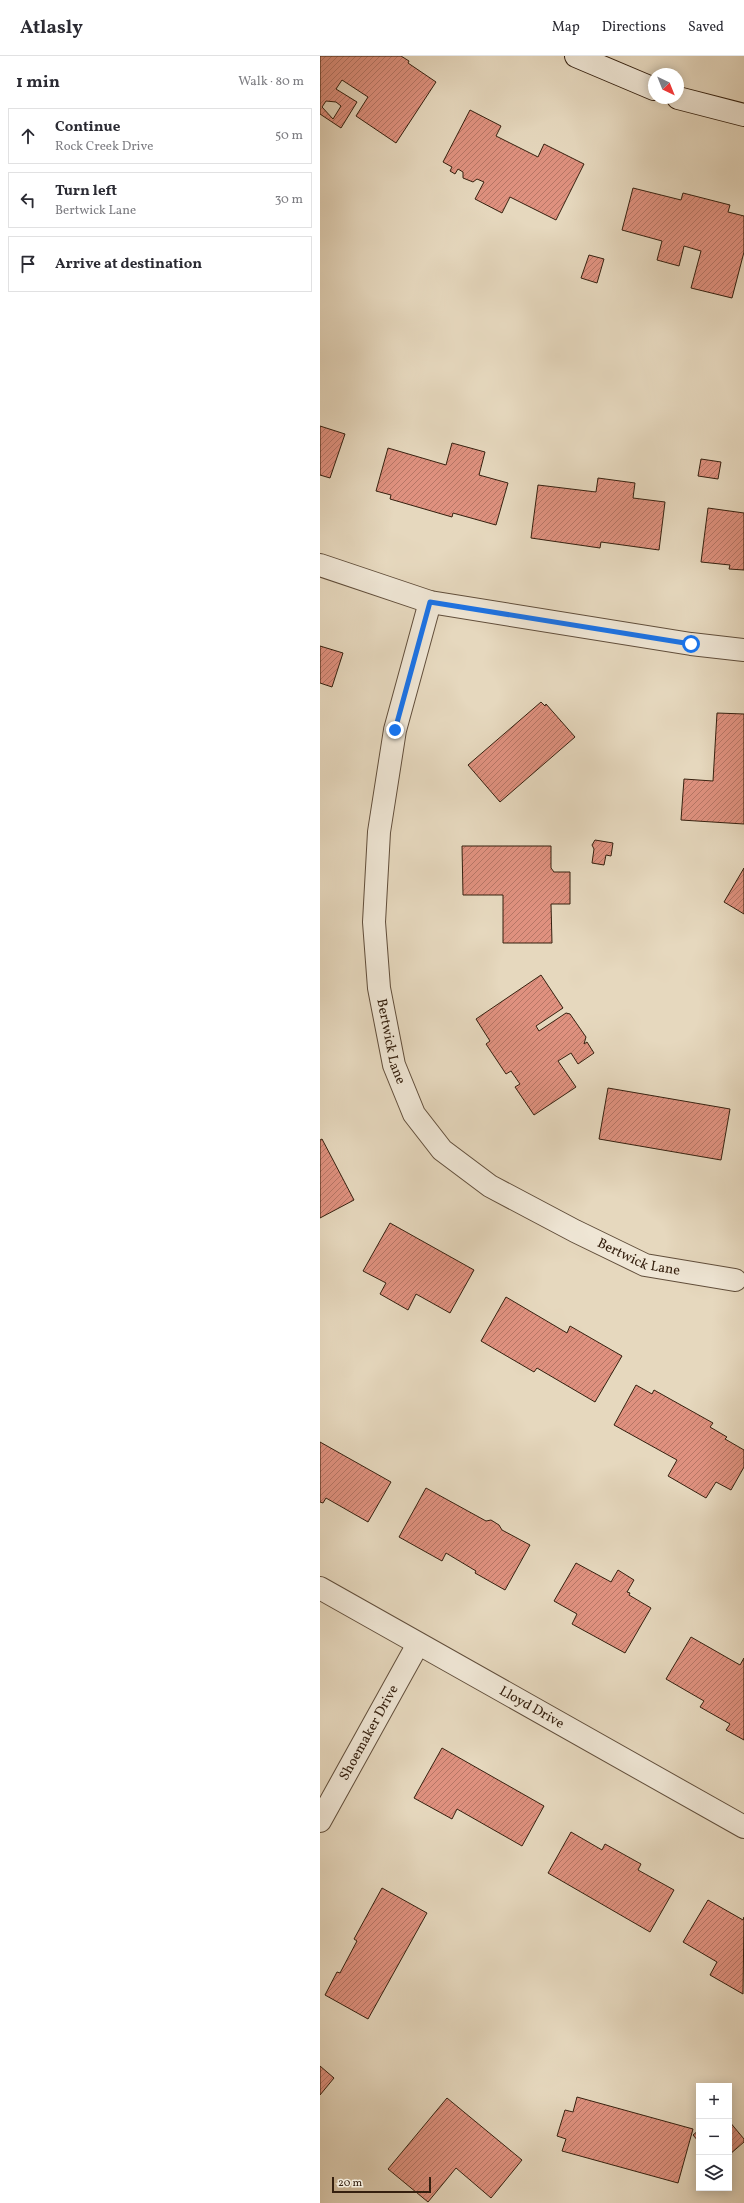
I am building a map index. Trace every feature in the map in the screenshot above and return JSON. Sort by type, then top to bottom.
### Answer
[{"type":"street","points":[[576,56],[648,87]]},
{"type":"street","points":[[684,100],[744,115]]},
{"type":"street","points":[[320,565],[430,602],[691,644],[744,650]]},
{"type":"street","name":"Bertwick Lane","points":[[430,602],[395,730],[379,832],[374,922],[379,988],[394,1065],[414,1114],[442,1150],[490,1186],[575,1231],[645,1264],[735,1280]]},
{"type":"street","name":"Lloyd Drive","points":[[320,1588],[744,1827]]},
{"type":"street","name":"Shoemaker Drive","points":[[320,1821],[418,1644]]},
{"type":"building","points":[[320,56],[401,56],[409,61],[408,63],[436,82],[396,143],[356,116],[368,97],[342,80],[336,89],[357,102],[341,128],[320,114]],"holes":[[[326,101],[336,102],[341,106],[333,119],[322,107]]]},
{"type":"building","points":[[470,110],[501,126],[496,136],[538,157],[544,144],[584,164],[556,220],[510,197],[502,213],[475,199],[484,182],[477,179],[473,182],[463,178],[463,172],[458,169],[455,174],[450,171],[452,167],[443,162]]},
{"type":"building","points":[[633,188],[681,200],[683,193],[730,205],[728,212],[744,216],[744,252],[732,298],[691,288],[701,251],[684,246],[679,266],[657,260],[662,241],[622,230]]},
{"type":"building","points":[[589,255],[604,259],[597,283],[581,278]]},
{"type":"building","points":[[320,426],[345,434],[330,478],[320,475]]},
{"type":"building","points":[[452,443],[485,452],[479,475],[508,483],[496,525],[453,513],[452,517],[390,499],[391,495],[376,491],[388,448],[446,465]]},
{"type":"building","points":[[701,459],[721,462],[718,479],[698,476]]},
{"type":"building","points":[[598,478],[635,483],[633,498],[665,502],[659,550],[601,542],[600,548],[531,538],[538,485],[596,492]]},
{"type":"building","points":[[708,508],[744,513],[744,570],[729,569],[730,565],[701,562]]},
{"type":"building","points":[[320,646],[343,653],[332,687],[320,683]]},
{"type":"building","points":[[541,702],[545,706],[546,704],[575,737],[500,802],[468,765]]},
{"type":"building","points":[[717,713],[744,714],[744,824],[681,820],[684,779],[713,781]]},
{"type":"building","points":[[595,840],[613,843],[611,856],[606,855],[604,865],[592,863],[594,849],[592,845]]},
{"type":"building","points":[[462,846],[551,846],[551,868],[554,872],[570,872],[570,904],[551,904],[552,943],[503,943],[503,895],[463,895]]},
{"type":"building","points":[[744,868],[744,914],[724,902]]},
{"type":"building","points":[[541,975],[563,1008],[536,1026],[539,1031],[566,1013],[570,1014],[586,1037],[584,1044],[587,1042],[594,1053],[578,1064],[571,1053],[558,1061],[576,1087],[534,1115],[515,1087],[520,1084],[511,1071],[506,1074],[486,1044],[490,1041],[476,1019]]},
{"type":"building","points":[[608,1088],[730,1109],[721,1160],[599,1139]]},
{"type":"building","points":[[322,1139],[354,1200],[320,1218],[320,1140]]},
{"type":"building","points":[[390,1223],[474,1270],[450,1313],[416,1294],[408,1310],[380,1294],[386,1283],[363,1271]]},
{"type":"building","points":[[506,1297],[567,1333],[570,1326],[622,1356],[595,1402],[537,1368],[534,1372],[481,1341]]},
{"type":"building","points":[[636,1385],[652,1394],[654,1390],[713,1423],[710,1427],[727,1437],[725,1439],[744,1450],[744,1467],[731,1490],[716,1482],[706,1498],[668,1476],[677,1460],[614,1425]]},
{"type":"building","points":[[320,1442],[391,1482],[368,1522],[326,1498],[323,1503],[320,1502]]},
{"type":"building","points":[[426,1488],[486,1521],[491,1520],[499,1525],[502,1530],[530,1545],[505,1590],[475,1573],[476,1571],[446,1553],[442,1561],[399,1537]]},
{"type":"building","points":[[576,1563],[611,1582],[618,1570],[634,1580],[627,1592],[630,1593],[629,1595],[651,1608],[625,1653],[572,1624],[577,1614],[554,1601]]},
{"type":"building","points":[[691,1637],[740,1665],[744,1658],[744,1740],[726,1730],[730,1724],[700,1707],[704,1701],[666,1679]]},
{"type":"building","points":[[442,1748],[544,1806],[522,1846],[457,1809],[452,1819],[414,1798]]},
{"type":"building","points":[[571,1832],[602,1850],[605,1844],[641,1864],[638,1870],[674,1890],[650,1932],[548,1873]]},
{"type":"building","points":[[382,1888],[427,1913],[368,2019],[325,1995],[337,1972],[340,1973],[357,1941],[354,1939]]},
{"type":"building","points":[[708,1900],[743,1920],[744,1917],[743,1994],[710,1975],[717,1962],[683,1942]]},
{"type":"building","points":[[320,2066],[334,2078],[320,2095]]},
{"type":"building","points":[[577,2097],[693,2129],[678,2183],[562,2151],[566,2139],[557,2136],[565,2110],[573,2112]]},
{"type":"building","points":[[447,2098],[522,2160],[491,2198],[456,2168],[428,2202],[388,2169]]},
{"type":"building","points":[[732,2125],[744,2139],[744,2142],[732,2152]]},
{"type":"route","points":[[395,730],[430,602],[691,644]]}]
